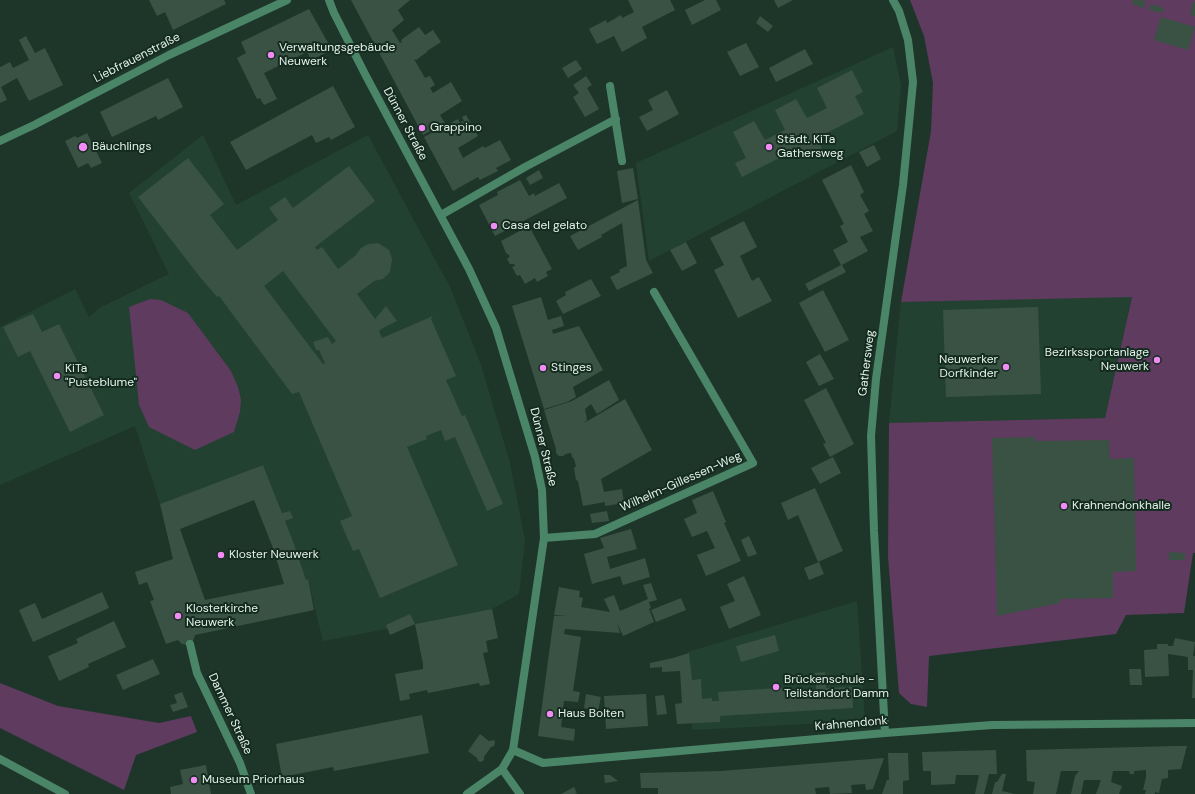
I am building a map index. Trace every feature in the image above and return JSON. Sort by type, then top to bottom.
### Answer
[{"type":"street","name":"Liebfrauenstraße","points":[[0,141],[169,55],[287,0]]},
{"type":"street","name":"Dünner Straße","points":[[329,0],[366,76],[471,273],[496,328],[539,472],[544,538],[513,750],[502,769]]},
{"type":"street","name":"Gathersweg","points":[[885,733],[874,531],[871,436],[876,379],[904,185],[913,82],[908,40],[899,11],[893,0]]},
{"type":"street","points":[[610,86],[622,161]]},
{"type":"street","points":[[441,215],[525,167],[616,119]]},
{"type":"street","name":"Wilhelm-Gillessen-Weg","points":[[544,538],[595,534],[753,463],[654,292]]},
{"type":"street","name":"Dammer Straße","points":[[190,644],[197,673],[240,763],[251,794]]},
{"type":"street","name":"Krahnendonk","points":[[513,750],[543,763],[885,733],[992,726],[1195,723]]},
{"type":"street","points":[[0,759],[65,794]]},
{"type":"street","points":[[467,794],[502,769],[520,794]]},
{"type":"shaded area","name":"Bezirkssportanlage Neuwerk","points":[[910,0],[1195,0],[1195,553],[1193,553],[1184,613],[1126,615],[1116,634],[929,656],[927,707],[911,704],[899,693],[888,557],[889,423],[1105,418],[1132,297],[901,302],[931,131],[933,83],[924,36]]},
{"type":"shaded area","name":"Städt. KiTa Gathersweg","points":[[893,47],[901,85],[897,131],[649,261],[636,163]]},
{"type":"shaded area","points":[[203,135],[236,205],[368,135],[451,289],[481,365],[510,463],[525,541],[519,594],[492,609],[323,641],[308,580],[306,580],[285,521],[292,518],[290,511],[282,513],[263,465],[160,504],[135,426],[0,485],[0,327],[75,289],[89,317],[99,308],[169,274],[129,193]]},
{"type":"shaded area","name":"Neuwerker Dorfkinder","points":[[1132,296],[1105,418],[889,423],[901,302]]},
{"type":"shaded area","points":[[150,299],[161,300],[188,313],[231,371],[238,387],[241,400],[240,412],[234,432],[195,450],[149,427],[139,405],[129,307]]},
{"type":"shaded area","name":"Brückenschule - Teilstandort Damm","points":[[857,601],[865,721],[692,730],[688,652]]},
{"type":"shaded area","points":[[0,683],[58,706],[159,723],[191,716],[197,732],[136,755],[124,790],[0,728]]},
{"type":"building","points":[[149,0],[224,0],[226,4],[173,30],[165,12],[157,16]]},
{"type":"building","points":[[351,0],[410,0],[398,10],[404,20],[392,30],[400,43],[402,42],[401,40],[419,27],[425,35],[433,30],[441,42],[416,60],[414,59],[425,78],[430,76],[435,85],[430,88],[433,93],[451,82],[462,101],[440,115],[445,123],[423,135]]},
{"type":"building","points":[[628,0],[670,0],[675,10],[642,27],[647,38],[622,52],[614,36],[597,44],[589,29],[606,20],[607,23],[621,15],[622,18],[634,12]]},
{"type":"building","points":[[705,0],[716,0],[721,10],[692,25],[685,10]]},
{"type":"building","points":[[774,0],[793,0],[778,8]]},
{"type":"building","points":[[1133,0],[1141,0],[1146,2],[1144,8],[1132,4]]},
{"type":"building","points":[[1193,2],[1195,3],[1195,16],[1190,15]]},
{"type":"building","points":[[1151,4],[1164,8],[1162,13],[1149,10]]},
{"type":"building","name":"Verwaltungsgebäude Neuwerk","points":[[309,9],[332,50],[311,60],[307,52],[264,73],[277,99],[264,105],[260,98],[257,99],[237,58],[246,53],[241,42]]},
{"type":"building","points":[[760,16],[773,26],[768,32],[756,23]]},
{"type":"building","points":[[1161,17],[1195,27],[1188,50],[1154,40]]},
{"type":"building","points":[[26,36],[35,53],[45,48],[63,85],[29,101],[17,78],[1,87],[7,100],[0,103],[0,67],[10,62],[13,68],[29,60],[19,40]]},
{"type":"building","points":[[746,43],[759,67],[740,76],[727,52]]},
{"type":"building","points":[[805,49],[813,64],[776,82],[769,68]]},
{"type":"building","points":[[576,60],[582,69],[568,78],[562,68]]},
{"type":"building","points":[[852,70],[863,92],[855,96],[864,114],[817,138],[822,148],[800,159],[795,150],[742,177],[735,163],[746,158],[733,132],[754,121],[765,140],[785,130],[775,110],[796,99],[807,118],[827,108],[817,88]]},
{"type":"building","points":[[586,76],[592,85],[587,88],[599,109],[585,117],[573,97],[579,93],[573,85]]},
{"type":"building","points":[[168,78],[183,107],[158,120],[156,116],[112,137],[100,112]]},
{"type":"building","points":[[333,86],[355,127],[331,140],[329,137],[316,143],[312,135],[246,170],[230,142]]},
{"type":"building","points":[[667,90],[679,114],[647,131],[639,117],[653,110],[648,100]]},
{"type":"building","points":[[466,115],[478,136],[458,148],[463,158],[483,146],[485,148],[500,140],[511,160],[496,168],[498,171],[480,180],[478,177],[453,191],[424,137],[458,119],[460,123],[463,121],[466,125],[462,117]]},
{"type":"building","points":[[87,133],[102,163],[91,168],[88,163],[78,168],[65,141],[75,136],[77,138]]},
{"type":"building","points":[[874,145],[881,159],[867,167],[859,152]]},
{"type":"building","points":[[188,158],[224,204],[210,215],[237,250],[278,220],[269,208],[285,197],[293,208],[349,166],[375,201],[315,247],[317,250],[322,247],[338,269],[355,256],[361,248],[368,244],[378,243],[389,250],[392,259],[390,272],[383,279],[374,281],[357,294],[375,319],[386,306],[397,321],[379,331],[382,338],[433,316],[431,319],[456,376],[446,380],[462,416],[465,415],[503,504],[487,511],[455,437],[445,441],[441,430],[426,436],[427,439],[407,447],[458,565],[380,598],[359,549],[353,551],[340,521],[352,516],[299,392],[292,394],[219,296],[217,297],[200,277],[138,197]],"holes":[[[283,271],[336,341],[332,344],[328,337],[313,342],[316,350],[319,350],[325,363],[323,364],[264,286]]]},
{"type":"building","points":[[851,165],[864,192],[860,195],[869,211],[864,214],[873,231],[860,237],[868,251],[842,265],[846,272],[809,291],[805,284],[841,265],[833,250],[848,242],[840,226],[844,224],[822,180]]},
{"type":"building","points":[[633,168],[638,199],[622,203],[617,171]]},
{"type":"building","points":[[539,170],[543,178],[530,185],[526,178]]},
{"type":"building","points":[[520,180],[529,196],[534,193],[535,196],[559,183],[567,198],[495,236],[479,205],[498,195],[497,192]]},
{"type":"building","points":[[638,200],[646,260],[653,273],[617,290],[610,277],[620,272],[619,270],[627,266],[622,223],[601,235],[602,237],[578,250],[570,236]]},
{"type":"building","points":[[744,221],[757,247],[740,256],[752,281],[759,277],[772,301],[738,318],[714,270],[724,265],[710,238]]},
{"type":"building","points":[[529,226],[552,269],[546,272],[548,276],[537,282],[535,278],[525,284],[520,275],[517,276],[512,267],[515,266],[514,264],[510,264],[507,259],[510,256],[506,253],[501,241]]},
{"type":"building","points":[[686,242],[697,263],[682,271],[670,250]]},
{"type":"building","points":[[591,279],[601,296],[563,314],[556,301],[566,295],[565,292]]},
{"type":"building","points":[[823,290],[849,340],[825,352],[799,303]]},
{"type":"building","points":[[541,297],[548,320],[561,316],[564,326],[552,330],[553,334],[579,326],[603,370],[573,387],[576,397],[567,402],[544,409],[512,306]]},
{"type":"building","points":[[1038,307],[1041,394],[946,397],[943,310]]},
{"type":"building","points":[[33,314],[42,332],[59,324],[104,415],[70,432],[30,351],[18,357],[3,327]]},
{"type":"building","points":[[820,354],[834,379],[819,386],[806,362]]},
{"type":"building","points":[[609,380],[619,400],[597,414],[591,404],[585,409],[587,420],[584,423],[625,399],[652,450],[601,479],[604,492],[622,489],[624,503],[605,506],[605,502],[583,506],[578,481],[576,480],[574,468],[576,466],[574,459],[571,453],[559,456],[556,453],[544,410],[572,401]]},
{"type":"building","points":[[826,388],[854,444],[830,457],[823,444],[826,443],[804,400]]},
{"type":"building","name":"Krahnendonkhalle","points":[[1035,437],[1035,441],[1109,440],[1110,459],[1134,458],[1136,571],[1113,572],[1113,598],[1060,599],[1060,603],[997,616],[992,438]]},
{"type":"building","points":[[833,457],[841,473],[820,484],[811,468]]},
{"type":"building","points":[[263,465],[282,513],[290,511],[293,518],[285,521],[306,580],[308,579],[314,610],[195,635],[193,641],[187,645],[182,644],[178,640],[166,644],[150,601],[154,600],[147,582],[139,585],[135,572],[173,559],[160,504]],"holes":[[[254,500],[273,548],[284,584],[205,600],[180,529]]]},
{"type":"building","points":[[815,488],[843,551],[818,562],[798,515],[788,520],[781,503]]},
{"type":"building","points":[[713,491],[726,522],[724,523],[741,561],[706,576],[697,555],[715,548],[707,531],[692,537],[684,519],[697,513],[692,500]]},
{"type":"building","points":[[607,511],[609,521],[592,523],[590,514]]},
{"type":"building","points":[[631,529],[637,549],[607,557],[610,569],[645,558],[650,577],[623,585],[620,576],[592,584],[584,554],[604,548],[600,538]]},
{"type":"building","points":[[749,536],[757,554],[748,557],[741,540]]},
{"type":"building","points":[[1169,552],[1185,553],[1185,560],[1169,560]]},
{"type":"building","points":[[819,562],[824,574],[809,580],[804,568]]},
{"type":"building","points":[[744,576],[761,615],[729,629],[720,607],[735,601],[727,584]]},
{"type":"building","points":[[651,583],[657,600],[649,602],[651,608],[649,609],[654,622],[623,636],[617,623],[620,633],[565,629],[564,634],[581,637],[573,691],[580,692],[578,702],[564,701],[561,727],[575,729],[574,741],[538,736],[554,616],[567,616],[554,615],[559,587],[580,591],[579,597],[583,598],[581,607],[610,612],[604,599],[614,595],[620,611],[648,599],[643,585]]},
{"type":"building","points":[[102,592],[109,608],[33,642],[19,610],[35,603],[42,619]]},
{"type":"building","points":[[681,598],[686,610],[656,622],[651,610]]},
{"type":"building","points":[[492,609],[498,638],[486,641],[488,652],[483,653],[490,684],[480,686],[479,683],[428,693],[427,690],[409,694],[410,699],[400,701],[395,674],[423,669],[415,624]]},
{"type":"building","points":[[410,614],[415,624],[390,635],[386,625]]},
{"type":"building","points":[[114,621],[126,647],[88,664],[89,667],[59,681],[48,656],[78,643],[76,639]]},
{"type":"building","points":[[775,635],[779,651],[741,662],[736,646]]},
{"type":"building","points":[[1175,638],[1195,642],[1193,656],[1195,656],[1195,698],[1192,698],[1193,670],[1188,670],[1188,657],[1168,654],[1169,676],[1145,677],[1144,650],[1157,649],[1157,644],[1168,644],[1168,646],[1173,646]]},
{"type":"building","points":[[689,653],[692,680],[701,679],[702,699],[712,698],[712,701],[719,701],[718,692],[791,687],[792,690],[816,689],[815,673],[825,672],[826,688],[852,687],[853,708],[720,716],[720,722],[677,724],[675,704],[682,703],[680,671],[662,672],[662,667],[650,668],[650,663]]},
{"type":"building","points":[[153,659],[160,674],[123,690],[116,675]]},
{"type":"building","points":[[1129,669],[1141,669],[1142,685],[1130,685]]},
{"type":"building","points":[[182,692],[188,707],[173,712],[170,705],[177,703],[174,695]]},
{"type":"building","points":[[586,694],[601,697],[598,711],[584,708]]},
{"type":"building","points":[[646,694],[648,726],[606,729],[604,696]]},
{"type":"building","points":[[664,695],[667,714],[657,715],[655,696]]},
{"type":"building","points":[[422,715],[429,753],[334,771],[333,767],[282,777],[276,744]]},
{"type":"building","points":[[480,734],[489,741],[494,740],[495,742],[494,746],[491,747],[484,757],[484,760],[481,762],[468,751]]},
{"type":"building","points":[[1187,746],[1181,769],[1168,770],[1168,778],[1162,779],[1159,793],[1155,792],[1155,794],[1145,794],[1146,790],[1143,790],[1146,770],[1134,771],[1134,774],[1130,774],[1129,771],[1113,771],[1111,782],[1122,786],[1119,794],[1096,794],[1101,780],[1084,780],[1081,794],[1071,794],[1075,776],[1079,771],[1061,771],[1056,794],[1033,794],[1035,782],[1027,781],[1026,750]]},
{"type":"building","points":[[996,750],[997,774],[989,774],[984,794],[975,794],[979,775],[956,775],[955,784],[931,785],[931,771],[923,771],[922,752]]},
{"type":"building","points":[[888,753],[908,753],[909,780],[903,781],[903,794],[882,794],[887,780],[889,780]]},
{"type":"building","points":[[884,758],[873,789],[866,790],[865,784],[851,785],[852,793],[830,794],[829,787],[815,788],[816,794],[658,794],[658,788],[641,788],[640,773],[721,771]]},
{"type":"building","points":[[206,765],[211,794],[171,794],[170,787],[183,784],[180,770]]},
{"type":"building","points":[[1002,774],[1006,774],[1002,791],[1015,794],[992,794],[995,782],[997,782]]},
{"type":"building","points":[[604,775],[610,775],[618,781],[605,783]]},
{"type":"building","points":[[574,787],[577,793],[561,794]]},
{"type":"place","name":"Verwaltungsgebäude Neuwerk","points":[[271,55]]},
{"type":"place","name":"Grappino","points":[[422,128]]},
{"type":"place","name":"Bäuchlings","points":[[83,147]]},
{"type":"place","name":"Städt. KiTa Gathersweg","points":[[769,147]]},
{"type":"place","name":"Casa del gelato","points":[[494,226]]},
{"type":"place","name":"Bezirkssportanlage Neuwerk","points":[[1157,360]]},
{"type":"place","name":"Neuwerker Dorfkinder","points":[[1006,367]]},
{"type":"place","name":"Stinges","points":[[543,368]]},
{"type":"place","name":"KiTa \"Pusteblume\"","points":[[57,376]]},
{"type":"place","name":"Krahnendonkhalle","points":[[1064,506]]},
{"type":"place","name":"Kloster Neuwerk","points":[[221,555]]},
{"type":"place","name":"Klosterkirche Neuwerk","points":[[178,616]]},
{"type":"place","name":"Brückenschule - Teilstandort Damm","points":[[776,687]]},
{"type":"place","name":"Haus Bolten","points":[[550,714]]},
{"type":"place","name":"Museum Priorhaus","points":[[194,780]]}]
